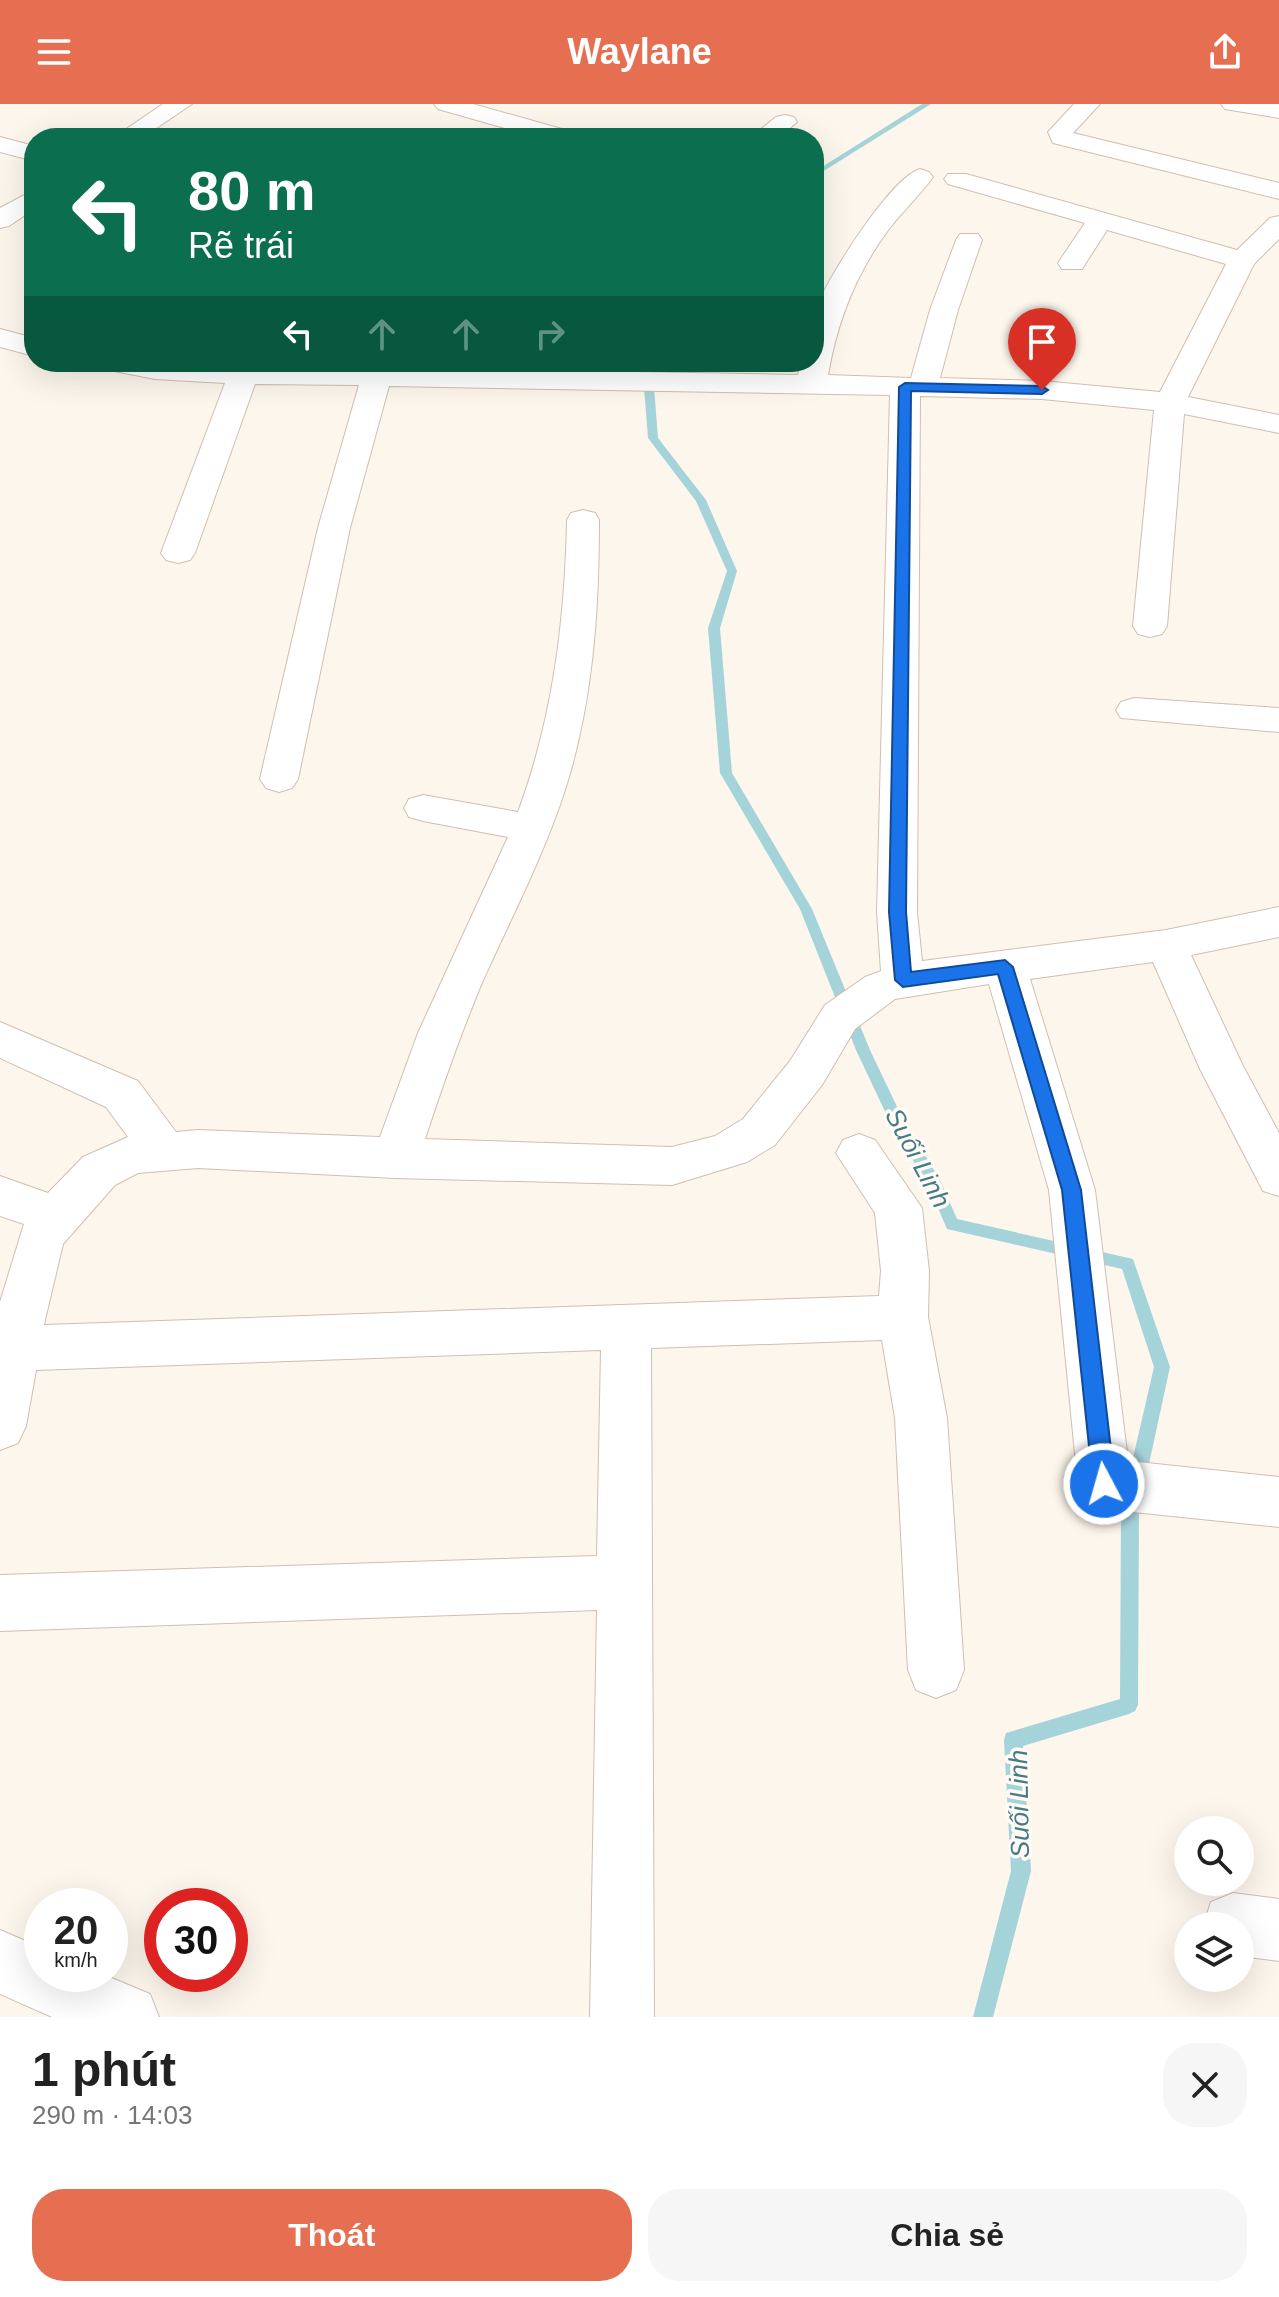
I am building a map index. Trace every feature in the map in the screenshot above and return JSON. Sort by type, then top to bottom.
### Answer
[{"type":"street","points":[[141,128],[180,104]]},
{"type":"street","points":[[446,104],[531,128]]},
{"type":"street","points":[[1088,104],[1060,132],[1062,138],[1072,143],[1279,191]]},
{"type":"street","points":[[1233,104],[1279,111]]},
{"type":"street","points":[[776,128],[785,122]]},
{"type":"street","points":[[0,144],[24,151]]},
{"type":"street","points":[[824,326],[842,278],[892,207],[920,177]]},
{"type":"street","points":[[957,179],[1242,260]]},
{"type":"street","points":[[0,220],[24,204]]},
{"type":"street","points":[[1072,263],[1100,220]]},
{"type":"street","points":[[1150,626],[1170,402],[1242,260],[1279,224]]},
{"type":"street","points":[[892,984],[914,387],[969,240]]},
{"type":"street","points":[[0,338],[24,344]]},
{"type":"street","points":[[178,553],[264,372]]},
{"type":"street","points":[[280,372],[376,378],[423,372]]},
{"type":"street","points":[[629,372],[704,381],[1042,390],[1170,402],[1279,424]]},
{"type":"street","points":[[811,385],[813,372]]},
{"type":"street","points":[[279,779],[334,528],[376,378]]},
{"type":"street","points":[[395,1159],[446,1018],[531,828],[555,756],[575,672],[583,575],[583,520]]},
{"type":"street","points":[[1134,710],[1279,720]]},
{"type":"street","points":[[423,808],[531,828]]},
{"type":"street","points":[[0,1426],[11,1332],[41,1238],[56,1216],[99,1171],[132,1155],[198,1149],[395,1159],[672,1166],[731,1149],[759,1132],[806,1073],[840,1017],[892,984],[1166,945],[1279,922]]},
{"type":"street","points":[[1166,945],[1222,1069],[1279,1177]]},
{"type":"street","points":[[1005,967],[1072,1190],[1104,1484],[1254,1500]]},
{"type":"street","points":[[0,1039],[122,1094],[163,1150]]},
{"type":"street","points":[[859,1153],[898,1208],[905,1271],[903,1317],[921,1418],[936,1670]]},
{"type":"street","points":[[0,1196],[56,1216]]},
{"type":"street","points":[[11,1332],[626,1329],[903,1317]]},
{"type":"street","points":[[622,2017],[626,1329]]},
{"type":"street","points":[[0,1603],[625,1582]]},
{"type":"street","points":[[0,1962],[127,2017]]},
{"type":"waterway","name":"Suối Linh","points":[[824,169],[927,104]]},
{"type":"waterway","name":"Suối Linh","points":[[648,372],[653,438],[701,500],[732,571],[714,628],[726,773],[806,909],[863,1050],[894,1116],[935,1184],[952,1224],[1128,1264],[1162,1367],[1130,1510],[1129,1705],[1013,1740],[1021,1871],[983,2017]]},
{"type":"route","points":[[1042,390],[905,387],[897,912],[903,980],[1005,967],[1072,1190],[1104,1484]]}]
